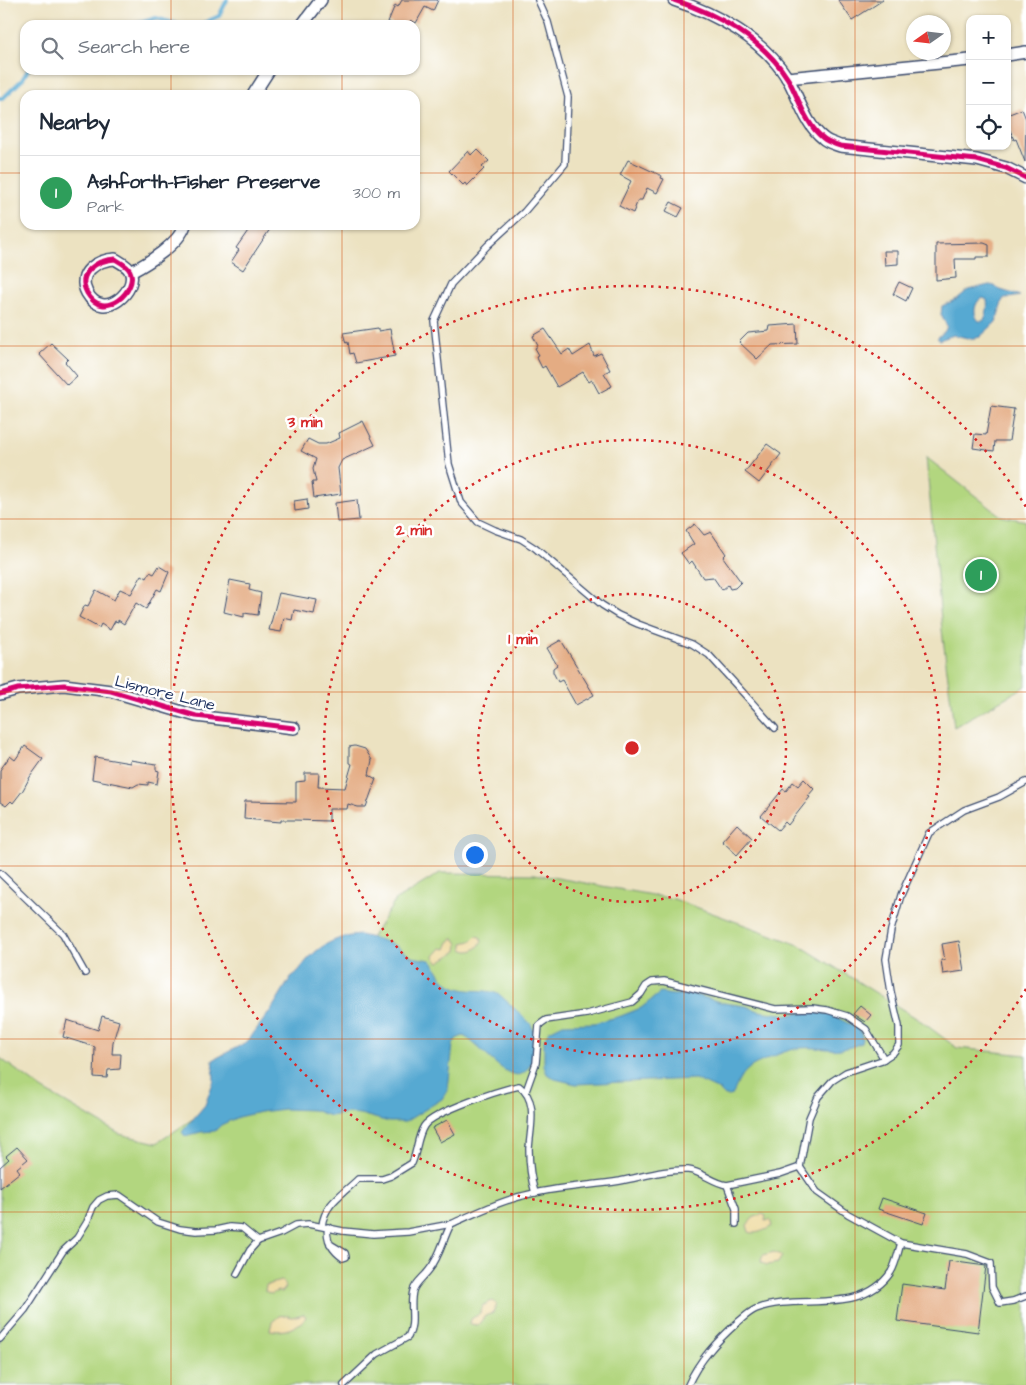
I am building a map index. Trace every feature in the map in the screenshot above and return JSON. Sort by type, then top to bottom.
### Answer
[{"type":"street","points":[[306,20],[320,0]]},
{"type":"street","points":[[674,0],[695,7],[740,31],[758,45],[787,78],[813,128],[824,140],[840,146],[977,160],[1006,168],[1026,178]]},
{"type":"street","points":[[1011,54],[1026,52]]},
{"type":"street","points":[[787,78],[966,60]]},
{"type":"street","points":[[256,90],[266,75]]},
{"type":"street","points":[[131,272],[163,251],[183,230]]},
{"type":"street","points":[[115,259],[124,264],[131,272],[128,288],[119,301],[112,305],[102,305],[96,302],[89,296],[84,287],[84,278],[88,271],[94,265],[107,260],[115,259]]},
{"type":"street","name":"Lismore Lane","points":[[0,694],[18,689],[64,685],[111,692],[196,716],[294,728]]},
{"type":"lane","points":[[538,0],[548,22],[568,97],[565,164],[524,212],[450,284],[434,321],[448,464],[461,502],[478,522],[521,539],[535,548],[602,605],[618,615],[692,644],[709,655],[775,728]]},
{"type":"lane","points":[[1026,782],[999,797],[964,810],[929,833],[901,895],[891,930],[886,959],[899,1026],[899,1045],[893,1053],[884,1058],[846,1072],[832,1081],[818,1097],[809,1118],[800,1167],[817,1192],[848,1214],[901,1244],[967,1254],[991,1263],[992,1288],[1000,1303],[1026,1296]]},
{"type":"lane","points":[[0,873],[63,934],[85,973]]},
{"type":"lane","points":[[526,1092],[536,1063],[539,1025],[546,1020],[594,1012],[632,1002],[641,994],[646,986],[652,982],[664,980],[775,1009],[812,1008],[847,1016],[866,1029],[884,1058]]},
{"type":"lane","points":[[330,1244],[323,1217],[330,1204],[358,1179],[382,1179],[391,1176],[412,1163],[422,1128],[428,1120],[506,1088],[519,1086],[526,1092],[533,1115],[529,1151],[531,1177],[535,1193]]},
{"type":"lane","points":[[238,1274],[250,1250],[258,1241],[281,1233],[296,1225],[308,1224],[373,1234],[408,1232],[451,1224],[503,1202],[535,1193],[677,1170],[691,1170],[720,1184],[727,1185],[780,1174],[800,1167]]},
{"type":"lane","points":[[727,1185],[736,1209],[736,1224]]},
{"type":"lane","points":[[0,1339],[25,1310],[63,1251],[77,1238],[87,1222],[93,1207],[99,1200],[107,1196],[118,1196],[158,1222],[180,1229],[196,1231],[230,1227],[242,1228],[258,1241]]},
{"type":"lane","points":[[344,1385],[377,1354],[408,1337],[412,1325],[413,1290],[431,1268],[451,1224]]},
{"type":"lane","points":[[688,1385],[702,1360],[716,1342],[753,1310],[782,1303],[856,1297],[877,1288],[892,1271],[901,1244]]},
{"type":"green space","points":[[926,457],[1001,516],[1026,521],[1026,686],[954,727],[942,630]]},
{"type":"green space","points":[[440,873],[535,874],[674,899],[799,945],[921,1021],[957,1048],[1026,1055],[1026,1385],[0,1385],[0,1058],[42,1089],[119,1134],[157,1143],[230,1094],[369,941],[396,900]]},
{"type":"sand","points":[[476,936],[480,937],[482,941],[474,950],[463,949],[463,943],[471,941]]},
{"type":"sand","points":[[453,939],[458,944],[457,951],[439,962],[436,960],[434,956],[441,948],[446,949],[449,942]]},
{"type":"sand","points":[[762,1214],[766,1216],[765,1221],[770,1220],[772,1226],[757,1232],[749,1232],[747,1225],[753,1218]]},
{"type":"sand","points":[[774,1252],[782,1256],[778,1263],[767,1265],[762,1263],[763,1255]]},
{"type":"sand","points":[[284,1282],[286,1287],[282,1292],[278,1291],[271,1294],[265,1291],[266,1285]]},
{"type":"sand","points":[[492,1301],[497,1304],[493,1313],[485,1316],[478,1325],[470,1324],[471,1319],[481,1313],[482,1306]]},
{"type":"sand","points":[[304,1314],[306,1317],[295,1327],[280,1331],[270,1330],[272,1322],[279,1316],[292,1317]]},
{"type":"water","points":[[991,285],[1020,296],[1003,299],[996,322],[980,337],[972,339],[954,335],[939,340],[937,338],[945,331],[947,326],[941,315],[942,306],[957,299],[968,290]],"holes":[[[983,298],[987,300],[985,316],[983,321],[979,321],[975,313],[976,305]]]},
{"type":"water","points":[[360,935],[396,946],[412,957],[430,960],[444,980],[460,989],[487,991],[500,995],[531,1024],[535,1047],[534,1056],[528,1068],[522,1074],[514,1074],[505,1070],[463,1036],[456,1039],[453,1045],[448,1089],[442,1099],[405,1122],[389,1122],[360,1114],[347,1113],[330,1116],[313,1110],[284,1109],[238,1117],[221,1125],[215,1131],[185,1136],[182,1132],[205,1105],[214,1080],[213,1060],[247,1042],[271,1010],[291,977],[313,954],[331,942],[344,937]]},
{"type":"water","points":[[660,993],[673,995],[692,994],[724,1003],[746,1006],[759,1011],[789,1015],[807,1012],[830,1014],[857,1028],[861,1033],[862,1041],[844,1049],[800,1048],[778,1054],[749,1068],[741,1077],[733,1094],[728,1096],[695,1079],[576,1084],[555,1079],[547,1074],[544,1066],[544,1039],[549,1031],[563,1024],[594,1023],[621,1016],[641,1008]]},
{"type":"building","points":[[402,0],[438,0],[433,11],[425,7],[418,20],[389,20],[395,5],[398,7]]},
{"type":"building","points":[[838,0],[883,0],[852,20]]},
{"type":"building","points":[[1022,109],[1026,119],[1025,162],[1016,139],[1014,140],[1011,132],[1011,113]]},
{"type":"building","points":[[477,149],[489,161],[482,167],[484,169],[467,186],[465,183],[463,185],[449,171],[468,151],[471,155]]},
{"type":"building","points":[[628,160],[662,176],[661,178],[664,179],[657,193],[647,188],[642,200],[638,200],[633,213],[619,206],[631,181],[620,175]]},
{"type":"building","points":[[671,202],[683,208],[678,217],[666,211]]},
{"type":"building","points":[[249,230],[269,230],[243,270],[231,262],[239,250],[236,248]]},
{"type":"building","points":[[984,243],[989,245],[989,257],[955,259],[956,278],[936,280],[936,244]]},
{"type":"building","points":[[884,251],[898,251],[898,264],[885,265]]},
{"type":"building","points":[[899,282],[912,288],[906,301],[893,294]]},
{"type":"building","points":[[797,324],[798,344],[772,345],[757,359],[739,342],[748,333],[769,331],[770,326]]},
{"type":"building","points":[[378,328],[378,331],[390,329],[395,356],[356,363],[353,353],[350,354],[348,342],[346,343],[343,333]]},
{"type":"building","points":[[545,329],[562,354],[569,349],[573,356],[590,345],[594,356],[601,353],[610,370],[604,373],[612,386],[599,393],[592,380],[589,382],[583,372],[557,387],[545,366],[542,368],[536,356],[539,355],[535,348],[538,346],[533,336]]},
{"type":"building","points":[[51,343],[68,359],[65,362],[77,376],[67,385],[39,354]]},
{"type":"building","points":[[991,406],[1014,409],[1009,441],[995,441],[994,451],[973,448],[975,434],[986,435]]},
{"type":"building","points":[[363,421],[375,445],[342,460],[338,468],[341,494],[314,498],[312,482],[316,482],[313,469],[316,459],[301,451],[308,439],[318,444],[326,444],[340,438],[339,433]]},
{"type":"building","points":[[767,444],[781,454],[759,483],[745,472]]},
{"type":"building","points":[[307,499],[308,509],[295,511],[294,501]]},
{"type":"building","points":[[357,500],[359,520],[337,522],[335,503]]},
{"type":"building","points":[[695,524],[704,535],[711,532],[726,554],[723,557],[741,582],[735,588],[730,589],[728,585],[722,590],[713,577],[703,578],[692,561],[689,564],[681,553],[694,544],[686,531]]},
{"type":"building","points":[[159,566],[169,572],[161,591],[157,589],[146,609],[136,603],[124,624],[118,620],[118,622],[115,621],[110,630],[101,624],[99,628],[79,617],[85,605],[88,606],[96,590],[114,600],[120,589],[131,594],[142,575],[147,578],[150,572],[154,574]]},
{"type":"building","points":[[230,580],[250,584],[249,590],[261,593],[258,615],[244,613],[244,617],[224,612]]},
{"type":"building","points":[[279,593],[317,600],[314,614],[294,610],[292,620],[284,618],[281,632],[269,630]]},
{"type":"building","points":[[561,640],[594,695],[576,705],[562,680],[558,682],[553,672],[553,668],[557,665],[547,648]]},
{"type":"building","points":[[25,746],[43,759],[13,803],[11,801],[6,806],[0,802],[0,770],[10,756],[15,760]]},
{"type":"building","points":[[355,746],[365,749],[372,760],[369,775],[376,779],[366,807],[348,804],[347,809],[329,809],[329,821],[281,820],[281,822],[244,819],[245,801],[296,802],[296,782],[305,781],[305,773],[319,773],[318,787],[345,788],[352,764],[349,763],[349,747]]},
{"type":"building","points":[[95,757],[130,763],[130,760],[156,764],[156,770],[159,771],[157,784],[148,782],[148,785],[138,784],[133,787],[92,779]]},
{"type":"building","points":[[804,779],[814,789],[808,796],[810,797],[788,825],[785,822],[778,830],[761,816],[783,789],[786,791],[793,782],[798,786]]},
{"type":"building","points":[[737,824],[752,838],[737,855],[722,841]]},
{"type":"building","points":[[959,941],[964,971],[943,974],[941,960],[945,960],[942,944]]},
{"type":"building","points":[[860,1006],[871,1015],[865,1022],[853,1014]]},
{"type":"building","points":[[102,1016],[119,1021],[113,1042],[112,1054],[121,1054],[120,1069],[108,1070],[107,1078],[94,1077],[95,1047],[63,1037],[67,1020],[98,1030]]},
{"type":"building","points":[[447,1120],[455,1134],[440,1142],[432,1128]]},
{"type":"building","points":[[17,1147],[28,1159],[17,1168],[20,1172],[0,1188],[0,1167],[9,1159],[6,1156]]},
{"type":"building","points":[[882,1198],[927,1213],[923,1224],[878,1209]]},
{"type":"building","points":[[949,1261],[986,1266],[978,1332],[897,1321],[902,1284],[945,1290]]},
{"type":"waterway","points":[[210,20],[219,16],[227,0]]},
{"type":"waterway","points":[[149,20],[156,18],[163,20]]},
{"type":"waterway","points":[[0,98],[2,99],[25,75]]},
{"type":"cycle path","points":[[674,0],[706,13],[738,30],[766,52],[788,79],[811,126],[829,142],[840,146],[977,160],[1006,168],[1026,178]]},
{"type":"cycle path","points":[[115,259],[129,269],[131,278],[129,286],[125,294],[118,300],[102,305],[94,301],[87,293],[84,279],[86,274],[95,265],[115,259]]},
{"type":"cycle path","points":[[0,694],[18,689],[64,685],[111,691],[196,716],[294,728]]},
{"type":"place","name":"Ashforth-Fisher Preserve","points":[[981,575]]}]
